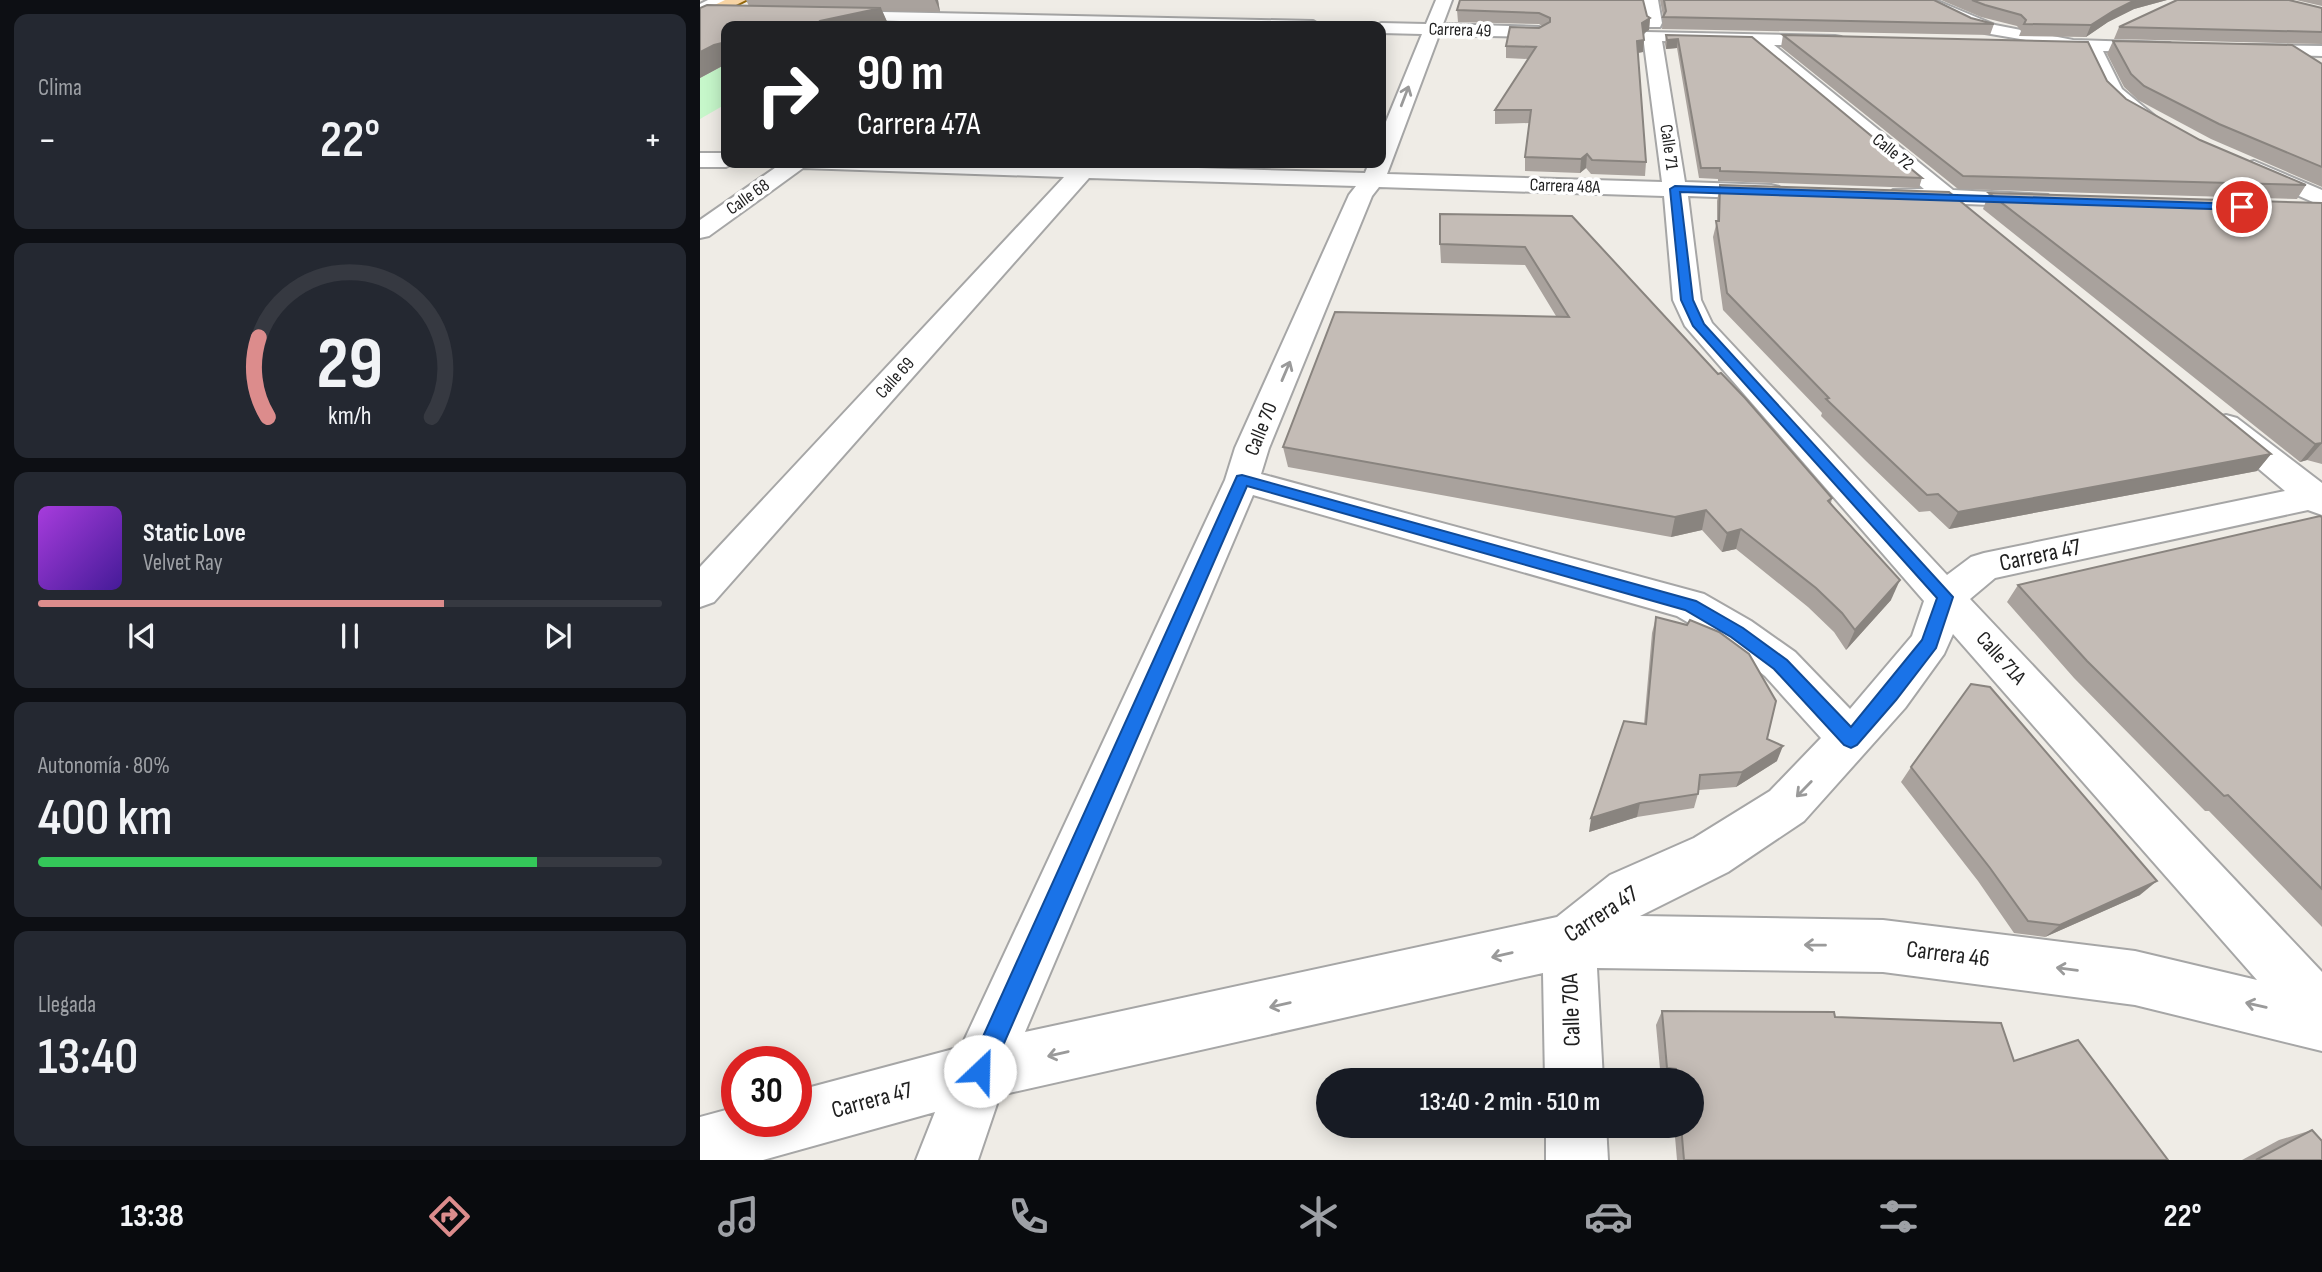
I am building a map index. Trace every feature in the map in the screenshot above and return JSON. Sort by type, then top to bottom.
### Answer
[{"type":"street","points":[[702,14],[721,0]]},
{"type":"street","points":[[1002,21],[1031,0]]},
{"type":"street","name":"Calle 70","points":[[1386,147],[1444,0]]},
{"type":"street","name":"Calle 71","points":[[1650,0],[1687,300]]},
{"type":"street","points":[[1904,0],[2000,45]]},
{"type":"street","points":[[1921,0],[1991,29],[2091,46]]},
{"type":"street","points":[[702,14],[741,7]]},
{"type":"street","points":[[1217,21],[1227,10]]},
{"type":"street","points":[[812,16],[946,21]]},
{"type":"street","name":"Carrera 49","points":[[1386,28],[1539,32]]},
{"type":"street","points":[[1653,29],[1756,39],[1854,41]]},
{"type":"street","points":[[2091,46],[2108,31]]},
{"type":"street","name":"Calle 72","points":[[1756,39],[1979,223]]},
{"type":"street","points":[[1977,44],[2140,48],[2156,56],[2178,55]]},
{"type":"street","points":[[2091,46],[2114,92],[2129,106],[2165,127]]},
{"type":"street","points":[[2286,50],[2312,68]]},
{"type":"street","points":[[2239,54],[2286,50],[2322,51]]},
{"type":"street","points":[[700,160],[721,160]]},
{"type":"street","points":[[2236,160],[2322,199]]},
{"type":"street","name":"Calle 68","points":[[700,231],[789,168]]},
{"type":"street","name":"Calle 69","points":[[700,592],[1085,168]]},
{"type":"street","name":"Calle 70","points":[[947,1160],[980,1071],[1242,480],[1252,448],[1361,195],[1377,168]]},
{"type":"street","name":"Carrera 48A","points":[[1386,168],[1675,189],[1795,193]]},
{"type":"street","points":[[1878,195],[2058,201]]},
{"type":"street","points":[[2294,209],[2322,210]]},
{"type":"street","name":"Calle 71A","points":[[1687,300],[1699,326],[1720,351],[2322,1012]]},
{"type":"street","points":[[2206,408],[2319,498]]},
{"type":"street","points":[[1242,480],[1690,605],[1737,632],[1780,664],[1851,740]]},
{"type":"street","name":"Carrera 47","points":[[812,1116],[980,1071],[1569,941],[1628,893],[1712,855],[1787,806],[1851,740],[1930,643],[1945,597],[1984,567],[2319,498]]},
{"type":"street","name":"Carrera 46","points":[[1569,941],[1883,946],[2135,978],[2322,1023]]},
{"type":"street","name":"Calle 70A","points":[[1569,941],[1574,1068]]},
{"type":"street","name":"Carrera 47","points":[[700,1147],[737,1137]]},
{"type":"street","points":[[1576,1138],[1577,1160]]},
{"type":"green space","points":[[721,67],[721,107],[700,119],[700,78]]},
{"type":"building","points":[[1460,0],[1643,0],[1650,18],[1642,23],[1644,40],[1637,41],[1646,162],[1592,160],[1587,154],[1581,159],[1525,157],[1531,110],[1495,110],[1536,47],[1506,46],[1510,27],[1539,28],[1550,22],[1550,18],[1539,13],[1457,10]]},
{"type":"building","points":[[1664,0],[1934,0],[1971,18],[1994,24],[1663,17],[1666,11]]},
{"type":"building","points":[[1972,0],[2135,0],[2091,25],[2024,24],[2026,20],[2021,15]]},
{"type":"building","points":[[2177,0],[2289,0],[2322,8],[2322,32],[2119,27]]},
{"type":"building","points":[[707,5],[881,8],[820,21],[721,21],[721,43],[700,52],[700,8]]},
{"type":"building","points":[[1666,35],[1752,37],[1922,178],[1720,171],[1720,168],[1701,168],[1678,39],[1667,40]]},
{"type":"building","points":[[1783,35],[2088,42],[2107,81],[2126,99],[2200,140],[2306,185],[1963,176]]},
{"type":"building","points":[[2113,41],[2292,45],[2322,64],[2322,167],[2219,124],[2144,86],[2131,74]]},
{"type":"building","points":[[1720,185],[1949,192],[2271,454],[1958,512],[1938,494],[1927,495],[1873,444],[1826,399],[1829,398],[1727,293],[1716,221],[1719,221]]},
{"type":"building","points":[[1989,193],[2322,203],[2322,443],[2315,444]]},
{"type":"building","points":[[1440,214],[1572,216],[1718,374],[1721,373],[1745,398],[1832,498],[1828,501],[1900,580],[1855,630],[1816,588],[1741,529],[1727,533],[1706,510],[1675,517],[1283,447],[1335,312],[1569,317],[1525,247],[1440,244]]},
{"type":"building","points":[[2320,516],[2322,889],[2087,661],[2018,585]]},
{"type":"building","points":[[1656,617],[1687,625],[1690,620],[1719,632],[1749,654],[1776,701],[1767,739],[1783,746],[1742,772],[1700,775],[1698,794],[1640,803],[1591,818],[1624,721],[1646,724]]},
{"type":"building","points":[[1971,684],[1990,687],[2157,881],[2060,925],[2028,921],[1911,767]]},
{"type":"building","points":[[1662,1011],[1834,1012],[1835,1017],[2001,1023],[2014,1061],[2078,1040],[2168,1160],[1684,1160],[1682,1138],[1704,1138],[1704,1068],[1667,1068]]},
{"type":"building","points":[[2312,1130],[2322,1141],[2322,1160],[2256,1160]]},
{"type":"route","points":[[980,1071],[1242,480],[1690,605],[1737,632],[1780,664],[1851,740],[1930,643],[1945,597],[1699,326],[1687,300],[1675,189],[2242,207]]}]
